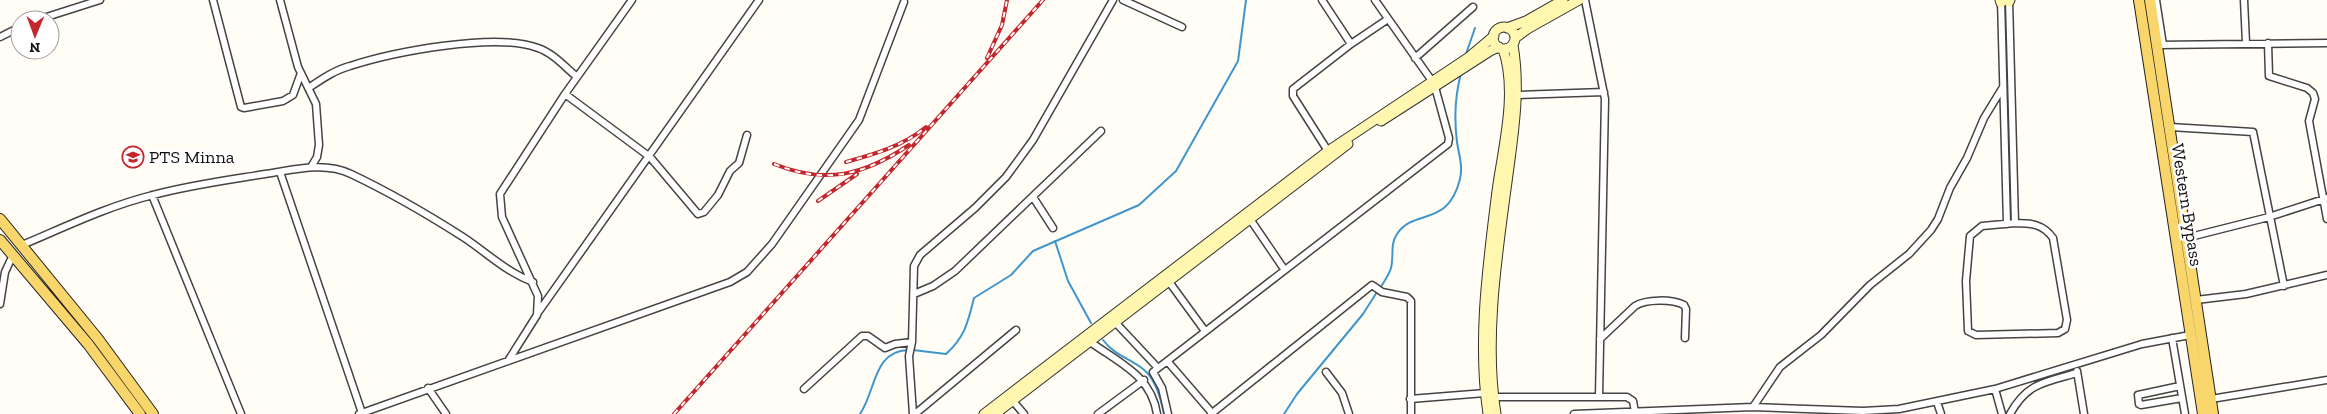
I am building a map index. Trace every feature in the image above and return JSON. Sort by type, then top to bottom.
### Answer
[{"type":"main road","points":[[1462,67],[1469,57],[1494,36],[1500,28],[1507,28],[1526,21],[1564,0]]},
{"type":"main road","points":[[995,414],[1115,322],[1167,278],[1328,151],[1462,67],[1514,41],[1529,28],[1579,0]]},
{"type":"main road","name":"Western Bypass","points":[[2139,0],[2203,414]]},
{"type":"main road","name":"Western Bypass","points":[[2150,0],[2160,45],[2170,127],[2213,414]]},
{"type":"main road","points":[[1488,414],[1495,291],[1517,94],[1513,32],[1507,28]]},
{"type":"main road","points":[[1494,36],[1495,44],[1501,48],[1508,65],[1510,93],[1486,292],[1483,343],[1489,395],[1496,414]]},
{"type":"main road","points":[[984,414],[1250,219],[1358,136],[1434,84]]},
{"type":"main road","points":[[0,219],[104,346],[153,414]]},
{"type":"main road","points":[[0,240],[88,344],[140,414]]},
{"type":"street","points":[[60,13],[100,0]]},
{"type":"street","points":[[213,0],[241,107],[283,101],[295,92],[301,73]]},
{"type":"street","points":[[280,0],[301,73],[310,87],[316,104],[319,145],[317,157],[311,167]]},
{"type":"street","points":[[537,315],[538,296],[502,217],[500,194],[565,94],[632,0]]},
{"type":"street","points":[[507,362],[537,315],[759,0]]},
{"type":"street","points":[[914,414],[909,356],[912,344],[914,266],[920,255],[975,208],[1006,177],[1033,140],[1113,0]]},
{"type":"street","points":[[1124,0],[1182,28]]},
{"type":"street","points":[[1322,0],[1351,44]]},
{"type":"street","points":[[1168,414],[1162,388],[1153,372],[1448,144],[1449,138],[1434,84],[1375,0]]},
{"type":"street","points":[[1586,0],[1604,92],[1599,396]]},
{"type":"street","points":[[2156,0],[2160,45],[2327,43]]},
{"type":"street","points":[[2244,0],[2246,43]]},
{"type":"street","points":[[2005,1],[2004,87],[2007,224]]},
{"type":"street","points":[[2005,1],[2015,223]]},
{"type":"street","points":[[280,172],[360,413],[730,282],[747,272],[779,235],[859,120],[904,2]]},
{"type":"street","points":[[1415,58],[1473,8]]},
{"type":"street","points":[[1328,151],[1292,93],[1293,89],[1351,44],[1388,20]]},
{"type":"street","points":[[310,87],[348,66],[400,53],[501,41],[539,48],[556,58],[577,77]]},
{"type":"street","points":[[2268,43],[2269,76],[2307,88],[2313,93],[2315,99],[2309,121],[2325,199],[2327,219]]},
{"type":"street","points":[[1753,407],[1780,367],[1821,335],[1870,285],[1909,254],[1931,230],[1938,219],[1950,188],[1967,158],[1984,118],[2004,87]]},
{"type":"street","points":[[1517,94],[1604,92]]},
{"type":"street","points":[[565,94],[650,157],[698,214],[702,214],[718,195],[730,171],[742,157],[747,135]]},
{"type":"street","points":[[2170,127],[2252,131],[2284,286]]},
{"type":"street","points":[[914,294],[933,286],[955,271],[1101,131]]},
{"type":"street","points":[[22,245],[86,218],[152,195],[311,167],[331,168],[348,172],[381,189],[463,237],[509,271],[533,282]]},
{"type":"street","points":[[152,195],[241,414]]},
{"type":"street","points":[[1034,196],[1053,228]]},
{"type":"street","points":[[2186,238],[2269,217],[2325,199]]},
{"type":"street","points":[[1250,219],[1284,269]]},
{"type":"street","points":[[2015,223],[2039,225],[2047,230],[2053,238],[2067,320],[2065,329],[2058,333],[1976,334],[1968,331],[1966,323],[1966,281],[1970,236],[1982,226],[2015,223]]},
{"type":"street","points":[[0,304],[1,287],[12,255]]},
{"type":"street","points":[[2196,300],[2246,294],[2327,275]]},
{"type":"street","points":[[1167,278],[1205,331]]},
{"type":"street","points":[[1168,362],[1211,413],[1362,292],[1373,286],[1382,292],[1407,297],[1411,301],[1411,414]]},
{"type":"street","points":[[1600,339],[1641,302],[1684,305],[1686,338]]},
{"type":"street","points":[[1115,322],[1158,368]]},
{"type":"street","points":[[914,414],[1016,330]]},
{"type":"street","points":[[1574,414],[1741,411],[1753,407],[1900,411],[1995,389],[2142,344],[2190,335]]},
{"type":"street","points":[[804,389],[862,336],[868,336],[882,348],[912,344]]},
{"type":"street","points":[[2172,338],[2185,414]]},
{"type":"street","points":[[1089,342],[1144,380],[1154,398],[1157,414]]},
{"type":"street","points":[[2076,364],[2084,414]]},
{"type":"street","points":[[1326,372],[1342,393],[1349,414]]},
{"type":"street","points":[[2010,414],[2017,401],[2032,387],[2041,382],[2077,373]]},
{"type":"street","points":[[1098,414],[1144,380]]},
{"type":"street","points":[[2211,399],[2327,380]]},
{"type":"street","points":[[2180,386],[2138,395],[2139,404],[2182,398]]},
{"type":"street","points":[[428,388],[446,414]]},
{"type":"street","points":[[1995,389],[2002,414]]},
{"type":"street","points":[[1410,399],[1489,395],[1599,396],[1631,398],[1635,412]]},
{"type":"street","points":[[1012,400],[1024,414]]},
{"type":"street","points":[[1937,402],[1941,414]]},
{"type":"waterway","points":[[913,350],[946,354],[962,335],[968,322],[974,298],[1011,275],[1033,251],[1139,205],[1176,171],[1238,61],[1246,0]]},
{"type":"waterway","points":[[1466,54],[1475,28]]},
{"type":"waterway","points":[[1380,288],[1391,268],[1393,246],[1397,234],[1412,221],[1439,211],[1447,205],[1455,194],[1461,170],[1455,116],[1457,90],[1461,73]]},
{"type":"waterway","points":[[1055,241],[1068,281],[1091,323]]},
{"type":"waterway","points":[[1284,414],[1297,394],[1363,314],[1377,292]]},
{"type":"waterway","points":[[1103,340],[1112,349],[1148,373],[1157,390],[1164,414]]},
{"type":"waterway","points":[[860,414],[882,365],[888,357],[897,352],[908,350]]},
{"type":"railway","points":[[987,58],[1002,25],[1007,0]]},
{"type":"railway","points":[[674,414],[1043,0]]},
{"type":"railway","points":[[846,162],[898,144],[926,127]]},
{"type":"railway","points":[[774,164],[811,174],[844,174],[876,164],[909,145]]},
{"type":"railway","points":[[818,201],[857,174]]},
{"type":"place","name":"PTS Minna","points":[[133,157]]}]
